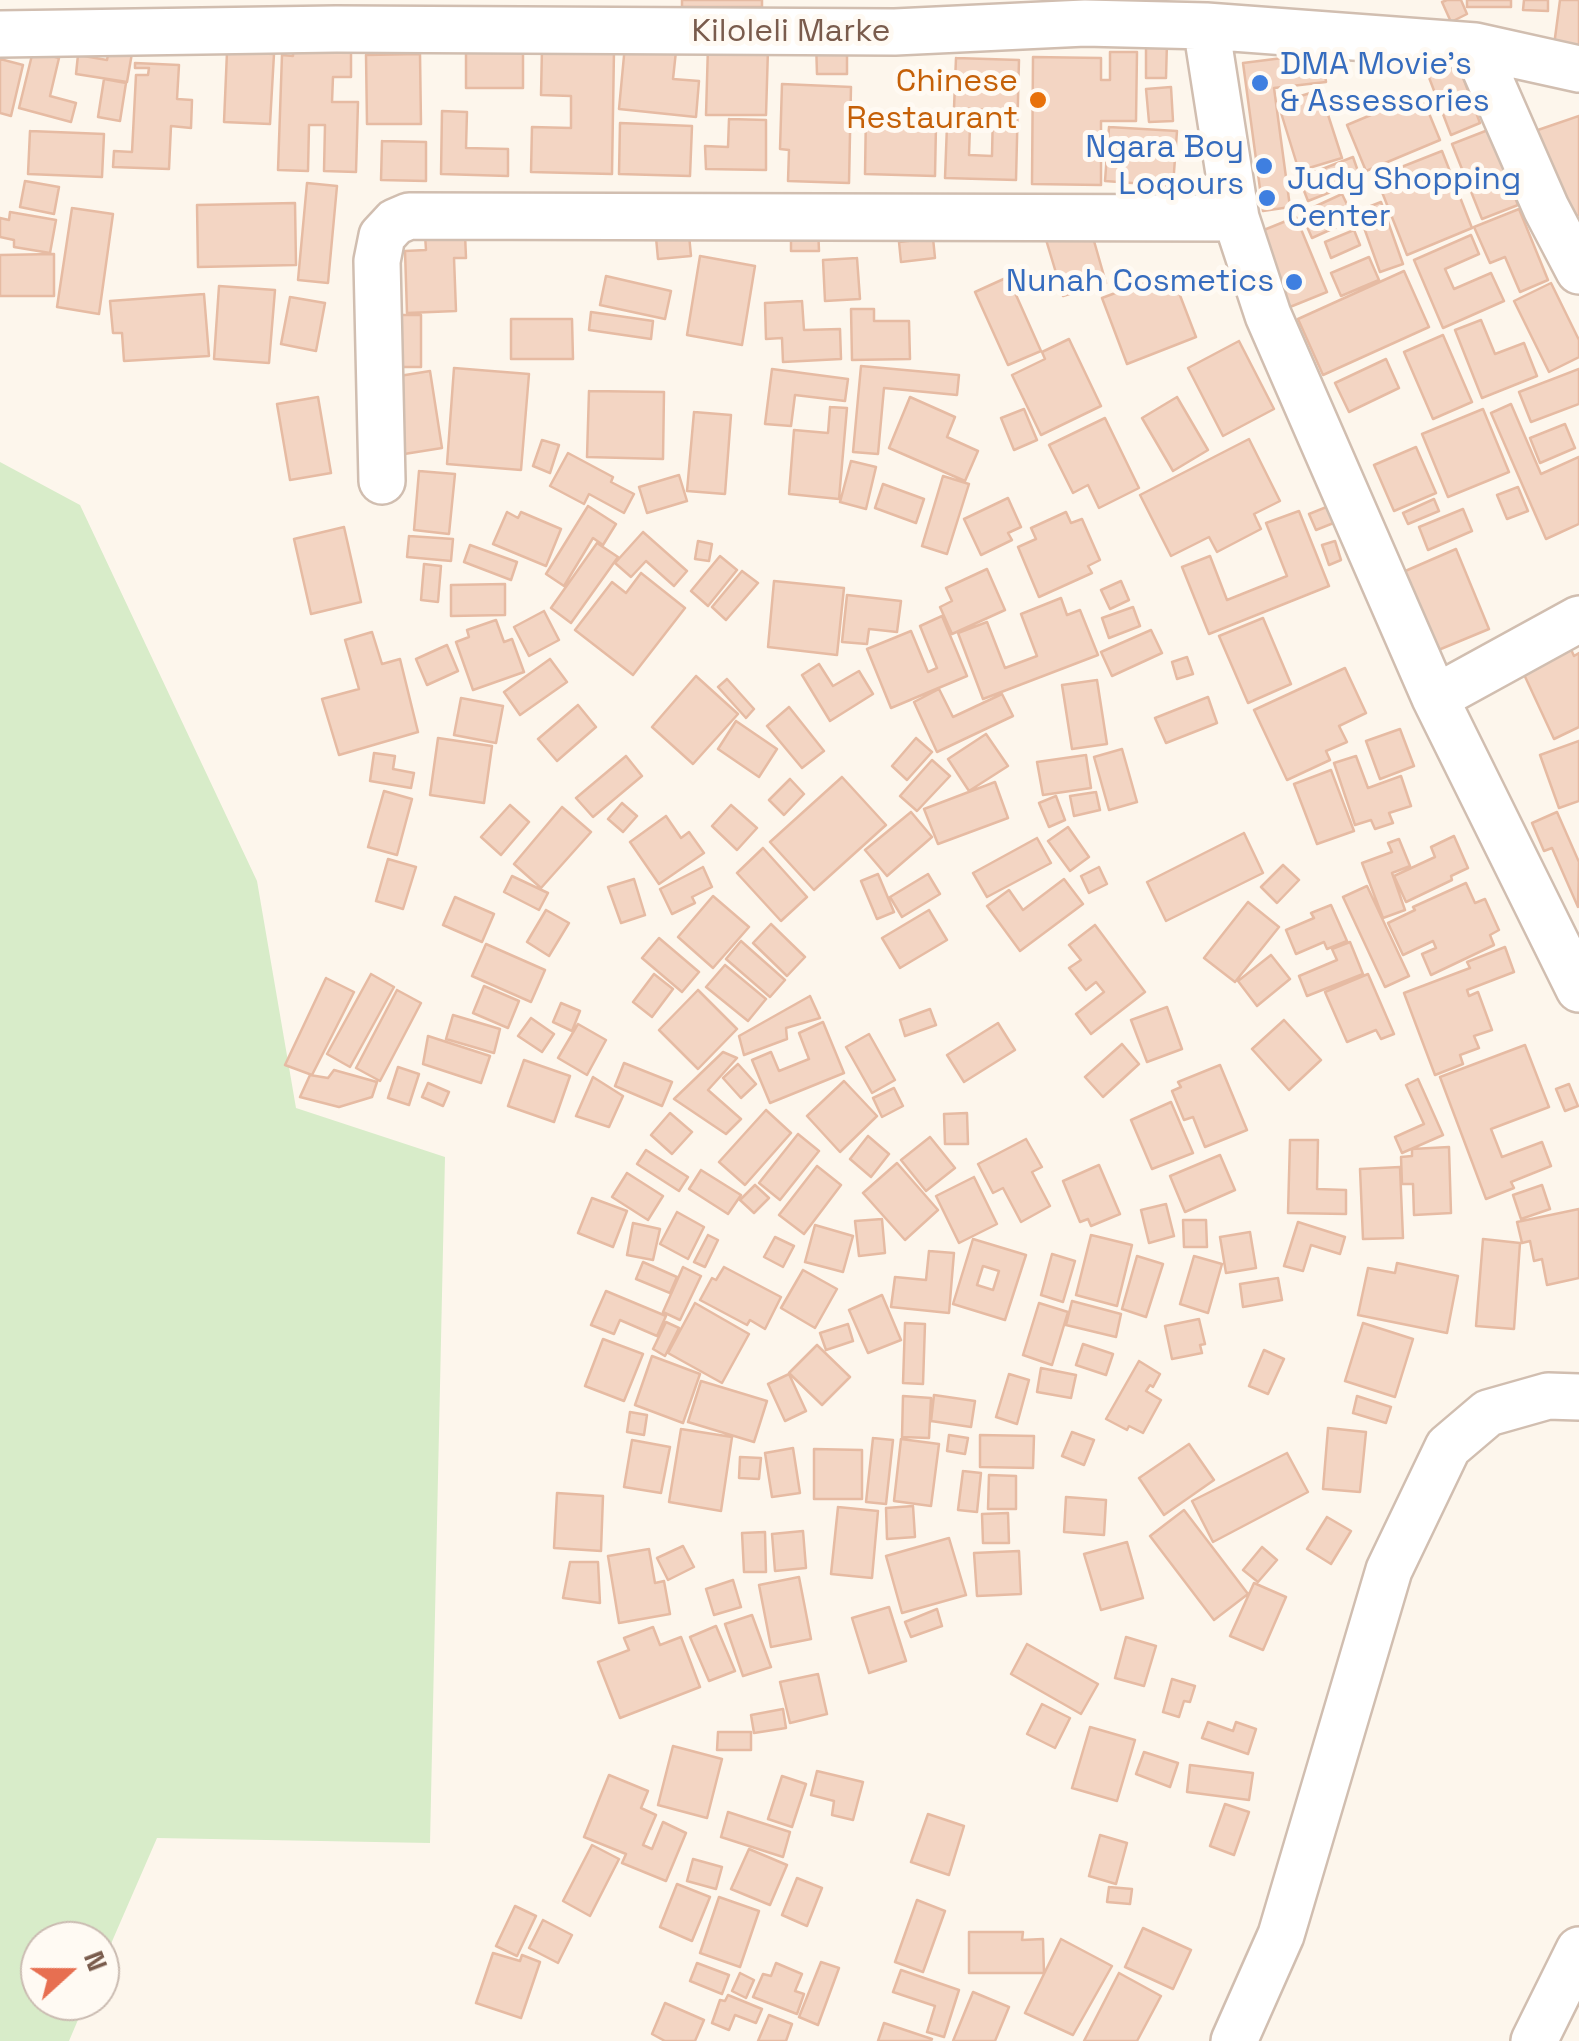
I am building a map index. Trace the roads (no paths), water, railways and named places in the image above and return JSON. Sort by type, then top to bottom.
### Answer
[{"type":"street","name":"Kiloleli Marke","points":[[0,34],[336,29],[895,32],[1085,23],[1206,26],[1475,46],[1579,70]]},
{"type":"street","points":[[1206,26],[1236,218],[1268,315],[1435,698],[1579,989]]},
{"type":"street","points":[[1475,46],[1546,208],[1579,271]]},
{"type":"street","points":[[382,482],[377,261],[382,236],[395,222],[409,216],[1236,218]]},
{"type":"street","points":[[1435,698],[1579,620]]},
{"type":"street","points":[[1234,2041],[1281,1934],[1389,1570],[1448,1446],[1488,1413],[1548,1396],[1579,1397]]},
{"type":"street","points":[[1534,2041],[1579,1950]]},
{"type":"place","name":"DMA Movie's & Assessories","points":[[1260,83]]},
{"type":"place","name":"Chinese Restaurant","points":[[1038,100]]},
{"type":"place","name":"Ngara Boy Loqours","points":[[1264,166]]},
{"type":"place","name":"Judy Shopping Center","points":[[1267,198]]},
{"type":"place","name":"Nunah Cosmetics","points":[[1294,282]]}]
